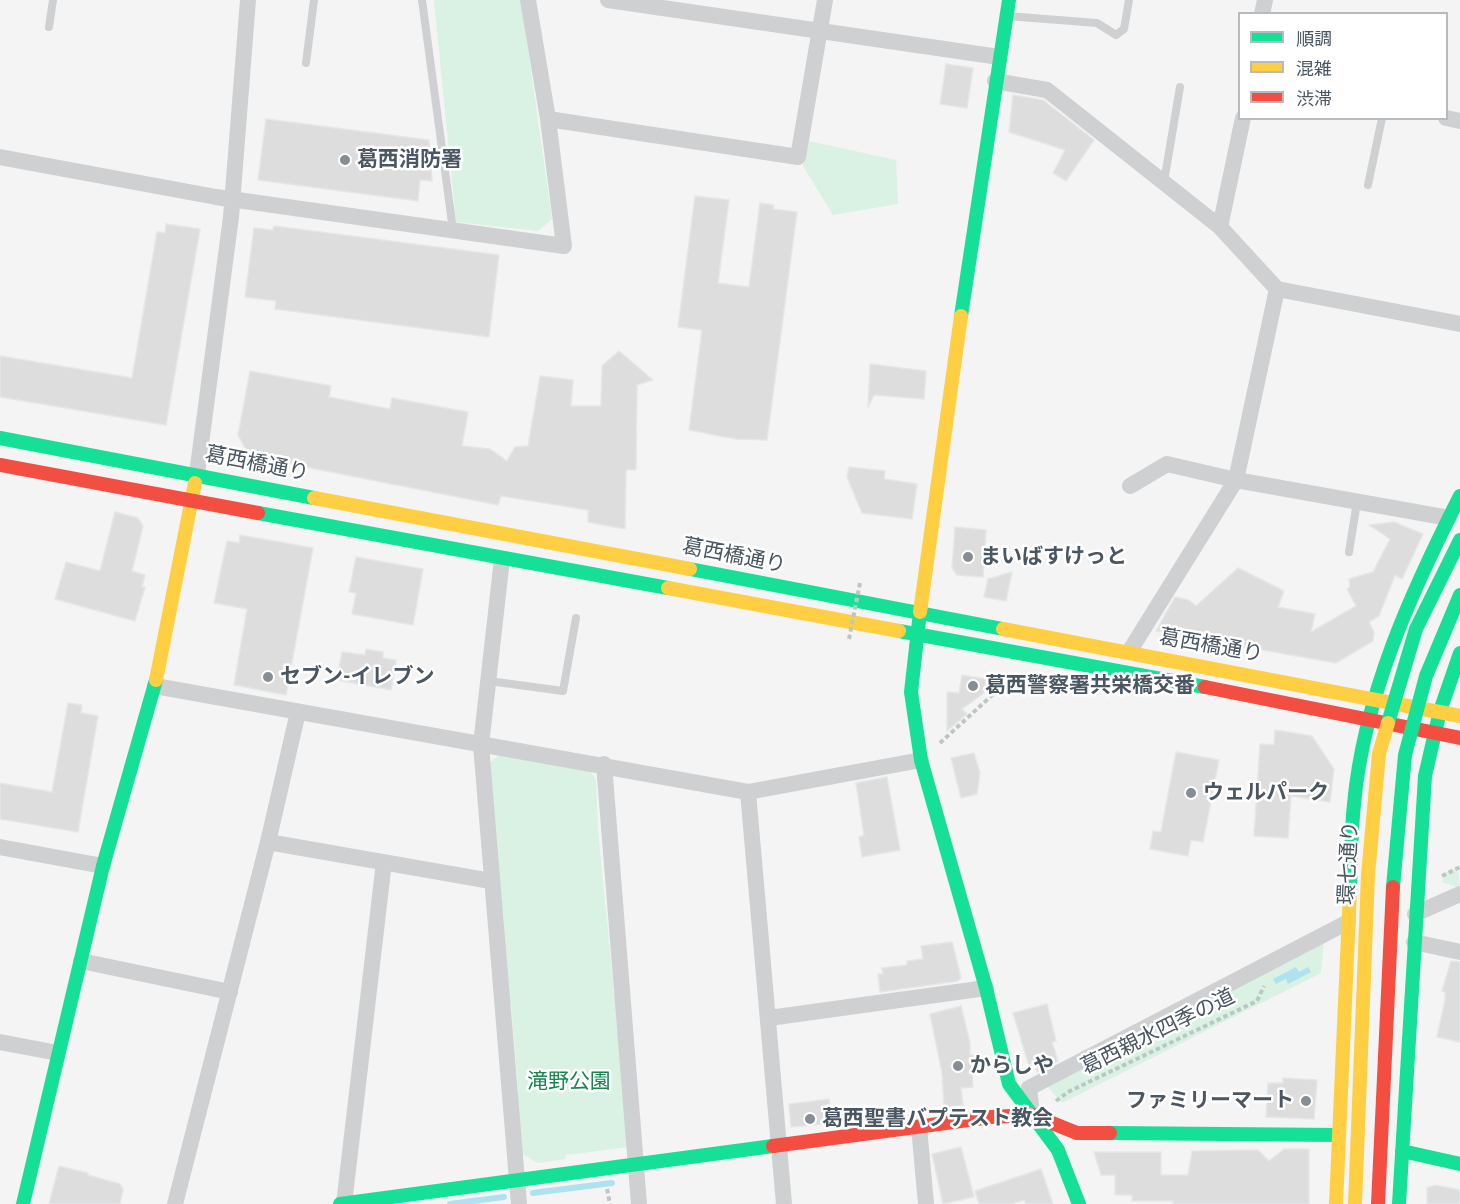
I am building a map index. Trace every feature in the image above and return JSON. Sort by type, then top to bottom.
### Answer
[{"type":"main road","points":[[1009,0],[995,81],[911,692],[914,733],[986,988],[1009,1084],[1058,1150],[1079,1204]]},
{"type":"main road","name":"葛西橋通り","points":[[0,438],[921,614],[1373,697],[1460,716]]},
{"type":"main road","name":"葛西橋通り","points":[[0,465],[1460,738]]},
{"type":"main road","points":[[23,1204],[103,866],[155,686],[197,474]]},
{"type":"main road","points":[[1336,1204],[1354,804],[1368,719],[1373,697],[1401,619],[1460,496]]},
{"type":"main road","name":"環七通り","points":[[1355,1204],[1368,875],[1379,754],[1402,669],[1416,629],[1460,540]]},
{"type":"main road","points":[[1378,1204],[1393,877],[1405,755],[1426,676],[1460,595]]},
{"type":"main road","points":[[1399,1204],[1424,785],[1440,711],[1460,653]]},
{"type":"main road","points":[[342,1204],[991,1117],[1032,1115],[1077,1133],[1339,1135]]},
{"type":"main road","points":[[1402,1151],[1460,1164]]},
{"type":"street","points":[[197,474],[232,199],[248,0]]},
{"type":"street","points":[[0,157],[232,199],[564,246],[548,119],[528,0]]},
{"type":"street","points":[[608,0],[999,57]]},
{"type":"street","points":[[548,119],[798,157],[825,0]]},
{"type":"street","points":[[995,81],[1047,90],[1220,227],[1277,289],[1460,324]]},
{"type":"street","points":[[1220,227],[1243,120]]},
{"type":"street","points":[[1129,652],[1236,480],[1277,289]]},
{"type":"street","points":[[1130,486],[1167,464],[1236,480],[1449,518]]},
{"type":"street","points":[[502,559],[481,745],[519,1204]]},
{"type":"street","points":[[155,686],[748,792],[921,760]]},
{"type":"street","points":[[175,1204],[268,842],[298,712]]},
{"type":"street","points":[[604,765],[639,1204]]},
{"type":"street","points":[[748,792],[784,1204]]},
{"type":"street","points":[[268,842],[491,881]]},
{"type":"street","points":[[0,847],[103,866]]},
{"type":"street","points":[[342,1204],[384,862]]},
{"type":"street","points":[[1415,914],[1460,894]]},
{"type":"street","points":[[1032,1115],[1029,1088],[1348,922]]},
{"type":"street","points":[[1414,942],[1460,952]]},
{"type":"street","points":[[81,961],[230,992]]},
{"type":"street","points":[[769,1018],[986,988]]},
{"type":"street","points":[[0,1042],[58,1053]]},
{"type":"street","points":[[920,1128],[926,1204]]},
{"type":"lane","points":[[49,27],[53,0]]},
{"type":"lane","points":[[306,63],[314,0]]},
{"type":"lane","points":[[422,0],[453,230]]},
{"type":"lane","points":[[1007,16],[1097,22],[1116,35],[1124,29],[1129,0]]},
{"type":"lane","points":[[1164,182],[1180,87]]},
{"type":"lane","points":[[1368,186],[1382,120]]},
{"type":"lane","points":[[1349,552],[1357,501]]},
{"type":"lane","points":[[489,681],[563,691],[576,618]]},
{"type":"path","points":[[849,639],[860,583]]},
{"type":"path","points":[[939,744],[1018,671]]},
{"type":"path","points":[[1433,881],[1460,867]]},
{"type":"path","name":"葛西親水四季の道","points":[[1056,1102],[1068,1092],[1257,1001],[1268,977]]},
{"type":"path","points":[[607,1190],[610,1204]]},
{"type":"green space","points":[[434,0],[521,0],[552,219],[538,231],[456,222]]},
{"type":"green space","points":[[809,141],[896,160],[898,204],[833,215],[803,166]]},
{"type":"green space","name":"滝野公園","points":[[499,755],[589,770],[596,779],[598,830],[629,1147],[566,1155],[565,1159],[538,1163],[524,1155],[517,1137],[518,1088],[511,1004],[508,998],[500,926],[504,924],[488,764]]},
{"type":"green space","points":[[1458,868],[1460,888],[1442,882],[1446,872]]},
{"type":"green space","points":[[1324,940],[1321,973],[1062,1103],[1045,1084]]},
{"type":"water","points":[[1296,967],[1299,972],[1308,967],[1311,972],[1288,984],[1286,979],[1276,984],[1273,979]]},
{"type":"building","points":[[946,64],[973,68],[967,108],[940,104]]},
{"type":"building","points":[[1013,95],[1043,100],[1094,140],[1066,181],[1053,173],[1065,150],[1009,132]]},
{"type":"building","name":"葛西消防署","points":[[266,119],[429,140],[432,181],[420,180],[418,201],[258,180]]},
{"type":"building","points":[[695,196],[729,200],[718,283],[749,287],[760,203],[774,205],[773,209],[797,212],[767,440],[736,439],[689,430],[702,330],[678,327]]},
{"type":"building","points":[[166,224],[200,229],[166,425],[0,397],[0,356],[132,378],[157,232],[165,233]]},
{"type":"building","points":[[274,226],[499,255],[489,337],[275,309],[276,301],[245,297],[254,228],[273,230]]},
{"type":"building","points":[[619,351],[653,380],[637,385],[636,470],[626,470],[625,529],[588,522],[588,510],[501,496],[498,505],[255,457],[256,453],[247,452],[238,435],[250,371],[331,386],[329,397],[390,409],[392,398],[468,412],[462,446],[490,449],[507,461],[515,447],[528,446],[540,376],[573,380],[571,406],[601,406],[602,366]]},
{"type":"building","points":[[870,364],[926,371],[924,399],[874,395],[868,407]]},
{"type":"building","points":[[849,467],[885,471],[884,479],[917,484],[912,519],[862,513],[847,477]]},
{"type":"building","points":[[115,512],[138,518],[143,526],[132,571],[145,575],[142,587],[145,587],[135,621],[55,599],[66,562],[100,571]]},
{"type":"building","points":[[1394,522],[1423,534],[1402,579],[1395,575],[1379,616],[1369,622],[1374,632],[1373,641],[1336,663],[1156,631],[1175,597],[1189,600],[1196,606],[1238,568],[1284,591],[1278,607],[1315,614],[1311,632],[1356,606],[1347,589],[1350,587],[1349,579],[1373,572],[1390,539],[1369,525]]},
{"type":"building","points":[[955,527],[986,530],[983,577],[957,575],[952,568]]},
{"type":"building","points":[[240,535],[313,548],[286,695],[234,685],[247,609],[214,603],[227,541],[239,543]]},
{"type":"building","points":[[356,557],[423,569],[413,625],[352,614],[356,593],[349,592]]},
{"type":"building","points":[[1012,572],[1006,601],[984,597],[988,579]]},
{"type":"building","points":[[366,649],[383,652],[383,658],[396,660],[391,690],[337,680],[342,652],[365,655]]},
{"type":"building","points":[[962,675],[986,679],[984,693],[962,709],[967,714],[947,731],[947,692],[959,693]]},
{"type":"building","points":[[68,703],[82,705],[81,713],[98,716],[78,832],[0,819],[0,783],[52,792]]},
{"type":"building","points":[[1275,730],[1312,736],[1334,769],[1330,802],[1291,796],[1288,838],[1254,836],[1260,744],[1274,745]]},
{"type":"building","points":[[1176,752],[1219,760],[1203,842],[1191,840],[1188,856],[1150,849],[1153,831],[1161,832]]},
{"type":"building","points":[[974,753],[980,773],[977,794],[961,798],[951,758]]},
{"type":"building","points":[[887,777],[900,850],[862,857],[859,837],[864,835],[856,783]]},
{"type":"building","points":[[952,942],[961,978],[958,981],[880,992],[878,974],[883,974],[882,968],[907,965],[907,961],[923,959],[921,946]]},
{"type":"building","points":[[1451,961],[1460,962],[1460,1042],[1437,1037],[1445,1000],[1445,992],[1442,991]]},
{"type":"building","points":[[1047,1004],[1056,1041],[1052,1042],[1058,1061],[1037,1072],[1035,1064],[1029,1066],[1013,1013]]},
{"type":"building","points":[[961,1006],[970,1043],[970,1055],[973,1055],[977,1073],[972,1073],[973,1087],[961,1088],[963,1105],[944,1108],[942,1073],[930,1014]]},
{"type":"building","points":[[1283,1078],[1317,1080],[1314,1119],[1266,1117],[1268,1083],[1283,1083]]},
{"type":"building","points":[[829,1099],[832,1123],[791,1127],[789,1104]]},
{"type":"building","points":[[961,1147],[974,1197],[943,1204],[932,1154]]},
{"type":"building","points":[[1284,1149],[1309,1149],[1309,1204],[1173,1204],[1173,1201],[1132,1201],[1132,1195],[1115,1195],[1115,1175],[1101,1175],[1094,1152],[1161,1152],[1161,1175],[1188,1175],[1192,1151],[1258,1150],[1269,1161]]},
{"type":"building","points":[[59,1166],[120,1184],[123,1189],[120,1204],[49,1204]]},
{"type":"building","points":[[1041,1169],[1053,1204],[1026,1204],[1024,1200],[1011,1204],[979,1204],[975,1191]]},
{"type":"building","points":[[1435,1185],[1460,1190],[1460,1204],[1427,1204],[1427,1188]]},
{"type":"waterway","points":[[533,1193],[612,1183]]},
{"type":"waterway","points":[[450,1204],[504,1197]]},
{"type":"traffic: fast","points":[[961,316],[1009,0]]},
{"type":"traffic: fast","points":[[0,438],[314,498]]},
{"type":"traffic: fast","points":[[1350,891],[1354,804],[1359,763],[1379,684],[1408,607],[1460,496]]},
{"type":"traffic: fast","points":[[258,513],[668,588]]},
{"type":"traffic: fast","points":[[1388,723],[1416,629],[1460,540]]},
{"type":"traffic: fast","points":[[690,569],[1003,629]]},
{"type":"traffic: fast","points":[[1393,887],[1405,755],[1426,676],[1460,595]]},
{"type":"traffic: fast","points":[[920,612],[911,692],[921,760],[986,988],[1009,1084],[1058,1150],[1079,1204]]},
{"type":"traffic: fast","points":[[899,631],[1205,687]]},
{"type":"traffic: fast","points":[[1399,1204],[1425,776],[1440,711],[1460,653]]},
{"type":"traffic: fast","points":[[23,1204],[103,866],[156,680]]},
{"type":"traffic: fast","points":[[1110,1133],[1339,1135]]},
{"type":"traffic: fast","points":[[340,1204],[773,1146]]},
{"type":"traffic: fast","points":[[1402,1151],[1460,1164]]},
{"type":"traffic: slow","points":[[920,612],[961,316]]},
{"type":"traffic: slow","points":[[156,680],[195,483]]},
{"type":"traffic: slow","points":[[314,498],[690,569]]},
{"type":"traffic: slow","points":[[668,588],[899,631]]},
{"type":"traffic: slow","points":[[1003,629],[1460,716]]},
{"type":"traffic: slow","points":[[1355,1204],[1368,875],[1379,754],[1388,723]]},
{"type":"traffic: slow","points":[[1336,1204],[1350,891]]},
{"type":"traffic: jam","points":[[0,465],[258,513]]},
{"type":"traffic: jam","points":[[1205,687],[1460,738]]},
{"type":"traffic: jam","points":[[1378,1204],[1393,887]]},
{"type":"traffic: jam","points":[[773,1146],[991,1117],[1032,1115],[1077,1133],[1110,1133]]},
{"type":"place","name":"葛西消防署","points":[[345,160]]},
{"type":"place","name":"まいばすけっと","points":[[968,557]]},
{"type":"place","name":"セブン-イレブン","points":[[268,677]]},
{"type":"place","name":"葛西警察署共栄橋交番","points":[[973,686]]},
{"type":"place","name":"ウェルパーク","points":[[1191,793]]},
{"type":"place","name":"からしや","points":[[958,1066]]},
{"type":"place","name":"ファミリーマート","points":[[1306,1101]]},
{"type":"place","name":"葛西聖書バプテスト教会","points":[[810,1119]]}]
